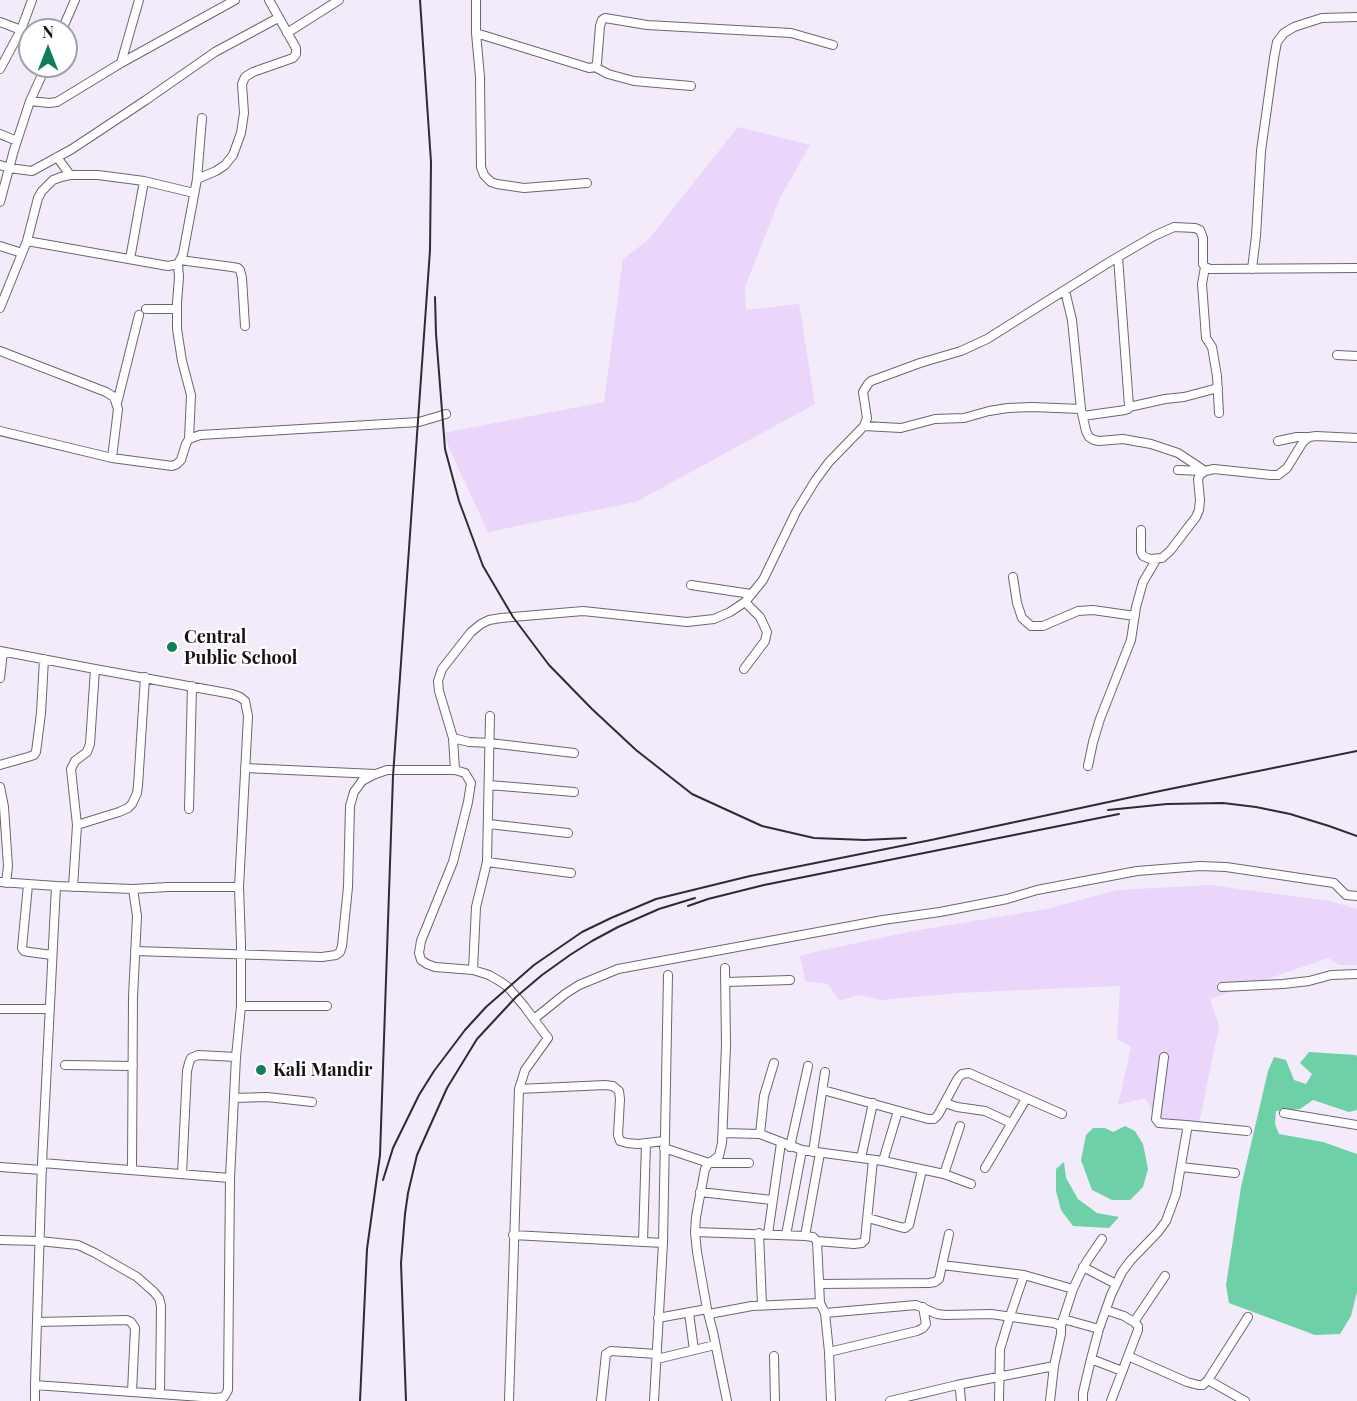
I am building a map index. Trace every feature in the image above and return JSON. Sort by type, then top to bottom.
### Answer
[{"type":"street","points":[[25,18],[32,0]]},
{"type":"street","points":[[121,63],[138,0]]},
{"type":"street","points":[[197,179],[225,165],[233,155],[241,133],[244,113],[242,84],[245,77],[295,56],[297,52],[269,0]]},
{"type":"street","points":[[287,33],[339,0]]},
{"type":"street","points":[[476,0],[484,175],[490,182],[524,188],[588,183]]},
{"type":"street","points":[[66,18],[72,1]]},
{"type":"street","points":[[30,100],[49,104],[57,102],[230,1]]},
{"type":"street","points":[[1252,269],[1261,151],[1277,42],[1293,27],[1322,18],[1357,17]]},
{"type":"street","points":[[0,165],[32,171],[72,149],[215,52],[278,18]]},
{"type":"street","points":[[595,67],[598,60],[600,26],[605,18],[647,25],[790,33],[833,45]]},
{"type":"street","points":[[0,22],[18,29]]},
{"type":"street","points":[[476,33],[589,68],[595,67],[608,74],[634,81],[691,86]]},
{"type":"street","points":[[0,69],[18,36]]},
{"type":"street","points":[[0,202],[30,100],[40,78]]},
{"type":"street","points":[[0,431],[112,458],[172,466],[181,460],[189,439],[191,395],[177,329],[179,262],[183,254],[197,179],[202,118]]},
{"type":"street","points":[[0,134],[17,141]]},
{"type":"street","points":[[57,157],[70,175]]},
{"type":"street","points":[[0,308],[27,241],[38,198],[53,180],[70,175],[98,175],[144,181],[194,193]]},
{"type":"street","points":[[130,259],[144,181]]},
{"type":"street","points":[[455,770],[453,738],[439,691],[439,674],[471,632],[481,624],[501,618],[583,611],[687,622],[714,619],[730,612],[745,602],[763,580],[796,512],[815,481],[829,462],[864,426],[867,418],[863,393],[871,381],[961,351],[987,339],[1118,257],[1174,227],[1195,228],[1200,230],[1203,238],[1205,267],[1202,284],[1206,338],[1212,348],[1217,376],[1219,413]]},
{"type":"street","points":[[27,241],[168,266],[179,262],[238,268],[242,278],[244,326]]},
{"type":"street","points":[[0,246],[22,253]]},
{"type":"street","points":[[1118,257],[1129,407]]},
{"type":"street","points":[[1205,267],[1212,270],[1357,268]]},
{"type":"street","points":[[1065,291],[1072,320],[1082,412],[1089,436],[1095,440],[1123,439],[1151,444],[1178,453],[1205,471]]},
{"type":"street","points":[[117,403],[142,312],[177,309]]},
{"type":"street","points":[[0,351],[114,396],[118,409],[112,458]]},
{"type":"street","points":[[1337,355],[1357,356]]},
{"type":"street","points":[[864,426],[901,428],[935,419],[964,418],[1008,408],[1082,412],[1125,410],[1129,407],[1165,399],[1184,398],[1218,388]]},
{"type":"street","points":[[189,439],[200,435],[419,422],[446,414]]},
{"type":"street","points":[[1278,441],[1316,436],[1357,438]]},
{"type":"street","points":[[1178,470],[1214,469],[1278,475],[1287,468],[1303,442],[1309,437]]},
{"type":"street","points":[[1141,530],[1143,556],[1156,560],[1170,551],[1196,517],[1200,500],[1198,479],[1205,471]]},
{"type":"street","points":[[1088,766],[1100,719],[1131,640],[1139,593],[1156,560]]},
{"type":"street","points":[[1013,577],[1022,618],[1031,626],[1043,626],[1078,611],[1093,610],[1135,616]]},
{"type":"street","points":[[691,585],[751,594]]},
{"type":"street","points":[[744,669],[765,641],[767,632],[759,617],[745,602]]},
{"type":"street","points":[[0,678],[2,652],[232,694],[244,701],[248,716],[239,887],[241,1006],[230,1178],[228,1390],[224,1397],[215,1398],[35,1385]]},
{"type":"street","points":[[0,765],[34,755],[36,752],[44,659]]},
{"type":"street","points":[[74,887],[77,825],[71,769],[75,761],[87,752],[90,744],[95,669]]},
{"type":"street","points":[[77,825],[119,812],[132,804],[138,786],[145,678]]},
{"type":"street","points":[[189,809],[192,687]]},
{"type":"street","points":[[473,970],[476,907],[487,862],[490,716]]},
{"type":"street","points":[[453,738],[469,742],[574,753]]},
{"type":"street","points":[[245,768],[376,774]]},
{"type":"street","points":[[135,951],[331,957],[340,951],[342,946],[348,887],[350,806],[354,792],[362,781],[393,769],[455,770],[465,773],[471,783],[470,796],[453,862],[418,953],[426,964],[435,967],[473,970],[489,975],[508,987],[548,1038],[525,1071],[519,1089],[509,1401]]},
{"type":"street","points":[[489,785],[574,792]]},
{"type":"street","points":[[0,787],[4,807],[8,866],[3,883],[133,889],[239,887]]},
{"type":"street","points":[[489,824],[568,833]]},
{"type":"street","points":[[487,862],[571,873]]},
{"type":"street","points":[[534,1019],[565,994],[618,969],[1007,899],[1037,890],[1137,871],[1200,866],[1226,867],[1334,883],[1346,895],[1357,896]]},
{"type":"street","points":[[28,885],[22,948],[24,951],[52,955]]},
{"type":"street","points":[[34,1401],[42,1166],[56,886]]},
{"type":"street","points":[[132,1169],[133,997],[137,916],[133,889]]},
{"type":"street","points":[[725,968],[726,1046],[722,1143],[718,1156],[705,1169],[695,1232],[708,1311],[727,1401]]},
{"type":"street","points":[[1222,987],[1283,984],[1309,981],[1331,975],[1357,974]]},
{"type":"street","points":[[654,1401],[663,1243],[668,975]]},
{"type":"street","points":[[726,982],[790,980]]},
{"type":"street","points":[[241,1006],[327,1006]]},
{"type":"street","points":[[0,1009],[49,1009]]},
{"type":"street","points":[[182,1174],[187,1071],[191,1058],[198,1055],[236,1057]]},
{"type":"street","points":[[1164,1057],[1156,1119],[1159,1123],[1247,1131]]},
{"type":"street","points":[[759,1134],[764,1096],[774,1063]]},
{"type":"street","points":[[65,1065],[133,1066]]},
{"type":"street","points":[[790,1147],[808,1066]]},
{"type":"street","points":[[804,1236],[825,1072]]},
{"type":"street","points":[[823,1090],[934,1119],[958,1078],[962,1074],[969,1073],[1062,1114]]},
{"type":"street","points":[[519,1089],[613,1086],[619,1091],[618,1135],[620,1141],[664,1145],[709,1163],[749,1163]]},
{"type":"street","points":[[234,1098],[312,1102]]},
{"type":"street","points":[[985,1168],[1026,1099]]},
{"type":"street","points":[[861,1158],[873,1103]]},
{"type":"street","points":[[945,1103],[985,1111],[1011,1123]]},
{"type":"street","points":[[883,1161],[898,1111]]},
{"type":"street","points":[[1284,1113],[1357,1125]]},
{"type":"street","points":[[1083,1401],[1099,1329],[1116,1284],[1131,1260],[1166,1221],[1176,1194],[1186,1125]]},
{"type":"street","points":[[944,1174],[960,1126]]},
{"type":"street","points":[[723,1133],[759,1134],[802,1150],[883,1161],[944,1174],[971,1184]]},
{"type":"street","points":[[643,1242],[646,1143]]},
{"type":"street","points":[[762,1305],[764,1234],[782,1143]]},
{"type":"street","points":[[786,1235],[802,1150]]},
{"type":"street","points":[[695,1232],[804,1236],[813,1237],[817,1241],[862,1243],[865,1240],[873,1160]]},
{"type":"street","points":[[0,1167],[132,1169],[230,1178]]},
{"type":"street","points":[[1181,1167],[1235,1173]]},
{"type":"street","points":[[867,1218],[905,1228],[909,1226],[922,1170]]},
{"type":"street","points":[[700,1191],[772,1200]]},
{"type":"street","points":[[819,1284],[935,1282],[939,1279],[949,1234]]},
{"type":"street","points":[[513,1235],[663,1243]]},
{"type":"street","points":[[1050,1401],[1062,1323],[1083,1267],[1102,1239]]},
{"type":"street","points":[[0,1240],[78,1245],[137,1277],[154,1292],[161,1306],[160,1394]]},
{"type":"street","points":[[817,1241],[820,1303],[825,1313],[831,1401]]},
{"type":"street","points":[[942,1265],[1024,1275],[1073,1289]]},
{"type":"street","points":[[1083,1267],[1116,1284]]},
{"type":"street","points":[[999,1401],[1000,1349],[1024,1275]]},
{"type":"street","points":[[1134,1322],[1165,1276]]},
{"type":"street","points":[[658,1318],[762,1305],[820,1303]]},
{"type":"street","points":[[825,1313],[916,1305],[937,1314],[991,1314],[1099,1329]]},
{"type":"street","points":[[829,1352],[917,1331],[926,1324],[923,1307]]},
{"type":"street","points":[[1106,1310],[1124,1316],[1138,1326],[1111,1401]]},
{"type":"street","points":[[689,1313],[694,1350]]},
{"type":"street","points":[[1128,1356],[1187,1382],[1203,1385],[1248,1317]]},
{"type":"street","points":[[37,1322],[127,1320],[131,1322],[135,1328],[132,1392]]},
{"type":"street","points":[[601,1401],[606,1354],[611,1351],[657,1356],[716,1345]]},
{"type":"street","points":[[774,1356],[775,1401]]},
{"type":"street","points":[[1091,1359],[1122,1371]]},
{"type":"street","points":[[890,1401],[1054,1366]]},
{"type":"street","points":[[1208,1380],[1245,1401]]},
{"type":"street","points":[[957,1385],[961,1401]]},
{"type":"street","points":[[120,1401],[121,1391]]},
{"type":"shaded area","points":[[738,127],[810,145],[780,198],[745,287],[746,310],[799,304],[815,404],[636,502],[488,532],[443,433],[604,402],[623,259],[648,240]]},
{"type":"shaded area","points":[[1210,885],[1330,901],[1357,909],[1357,965],[1339,965],[1328,958],[1210,999],[1219,1026],[1199,1124],[1157,1119],[1145,1098],[1118,1105],[1131,1047],[1117,1039],[1120,986],[959,993],[882,1000],[858,995],[839,1001],[828,984],[805,981],[800,956],[818,951],[919,930],[1047,909],[1117,890]]},
{"type":"shaded area","points":[[1309,1052],[1356,1055],[1357,1057],[1357,1110],[1349,1112],[1313,1100],[1300,1109],[1276,1111],[1275,1124],[1279,1134],[1323,1142],[1357,1154],[1357,1292],[1351,1316],[1340,1334],[1315,1335],[1229,1303],[1226,1285],[1241,1187],[1268,1071],[1274,1057],[1286,1060],[1294,1080],[1306,1084],[1312,1074],[1300,1063]]},
{"type":"shaded area","points":[[1125,1126],[1135,1131],[1143,1144],[1148,1169],[1143,1187],[1130,1200],[1112,1200],[1092,1190],[1081,1160],[1086,1135],[1093,1128],[1105,1128],[1113,1132]]},
{"type":"shaded area","points":[[1064,1162],[1066,1178],[1078,1199],[1097,1213],[1119,1217],[1109,1228],[1073,1226],[1061,1210],[1056,1191],[1056,1169]]},
{"type":"railway","points":[[360,1401],[367,1249],[380,1155],[393,776],[430,250],[431,162],[420,0]]},
{"type":"railway","points":[[435,297],[445,449],[459,501],[483,566],[513,617],[549,665],[636,750],[692,794],[762,826],[814,838],[865,840],[906,838]]},
{"type":"railway","points":[[383,1180],[393,1148],[419,1095],[465,1030],[486,1007],[534,965],[582,932],[611,918],[656,899],[750,876],[1357,751]]},
{"type":"railway","points":[[1108,810],[1167,804],[1223,803],[1290,814],[1357,836]]},
{"type":"railway","points":[[688,906],[764,885],[1119,814]]},
{"type":"railway","points":[[406,1401],[401,1263],[405,1214],[417,1155],[447,1088],[477,1039],[516,997],[542,975],[592,941],[618,927],[659,909],[695,898]]},
{"type":"place","name":"Central Public School","points":[[172,647]]},
{"type":"place","name":"Kali Mandir","points":[[261,1070]]}]
